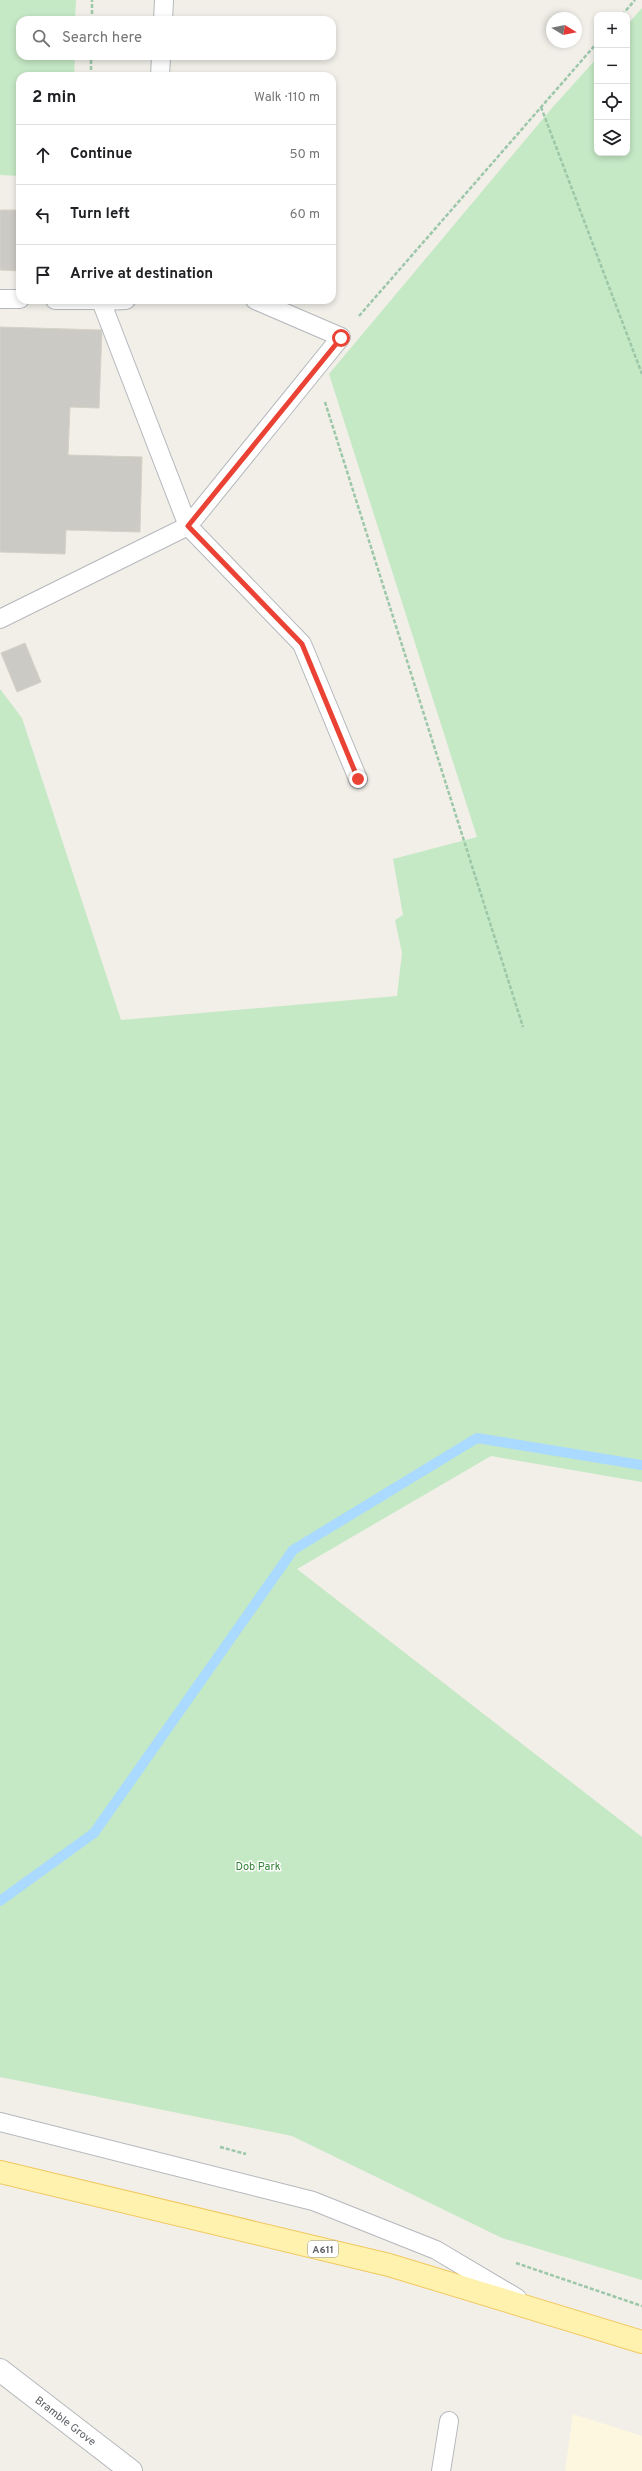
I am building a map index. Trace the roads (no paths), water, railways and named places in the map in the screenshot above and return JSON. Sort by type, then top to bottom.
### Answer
[{"type":"main road","name":"A611","points":[[0,2172],[389,2265],[642,2342]]},
{"type":"street","name":"Bramble Grove","points":[[0,2370],[131,2471]]},
{"type":"lane","points":[[163,16],[164,0]]},
{"type":"lane","points":[[160,72],[161,60]]},
{"type":"lane","points":[[0,299],[16,299]]},
{"type":"lane","points":[[103,304],[188,526],[302,644],[358,779]]},
{"type":"lane","points":[[0,618],[188,526],[314,369],[341,338],[264,304]]},
{"type":"lane","points":[[0,2122],[313,2201],[436,2250],[531,2307]]},
{"type":"lane","points":[[441,2471],[449,2420]]},
{"type":"waterway","points":[[0,1901],[94,1833],[293,1550],[477,1438],[642,1465]]},
{"type":"park label","name":"Dob Park","points":[[258,1866]]}]
